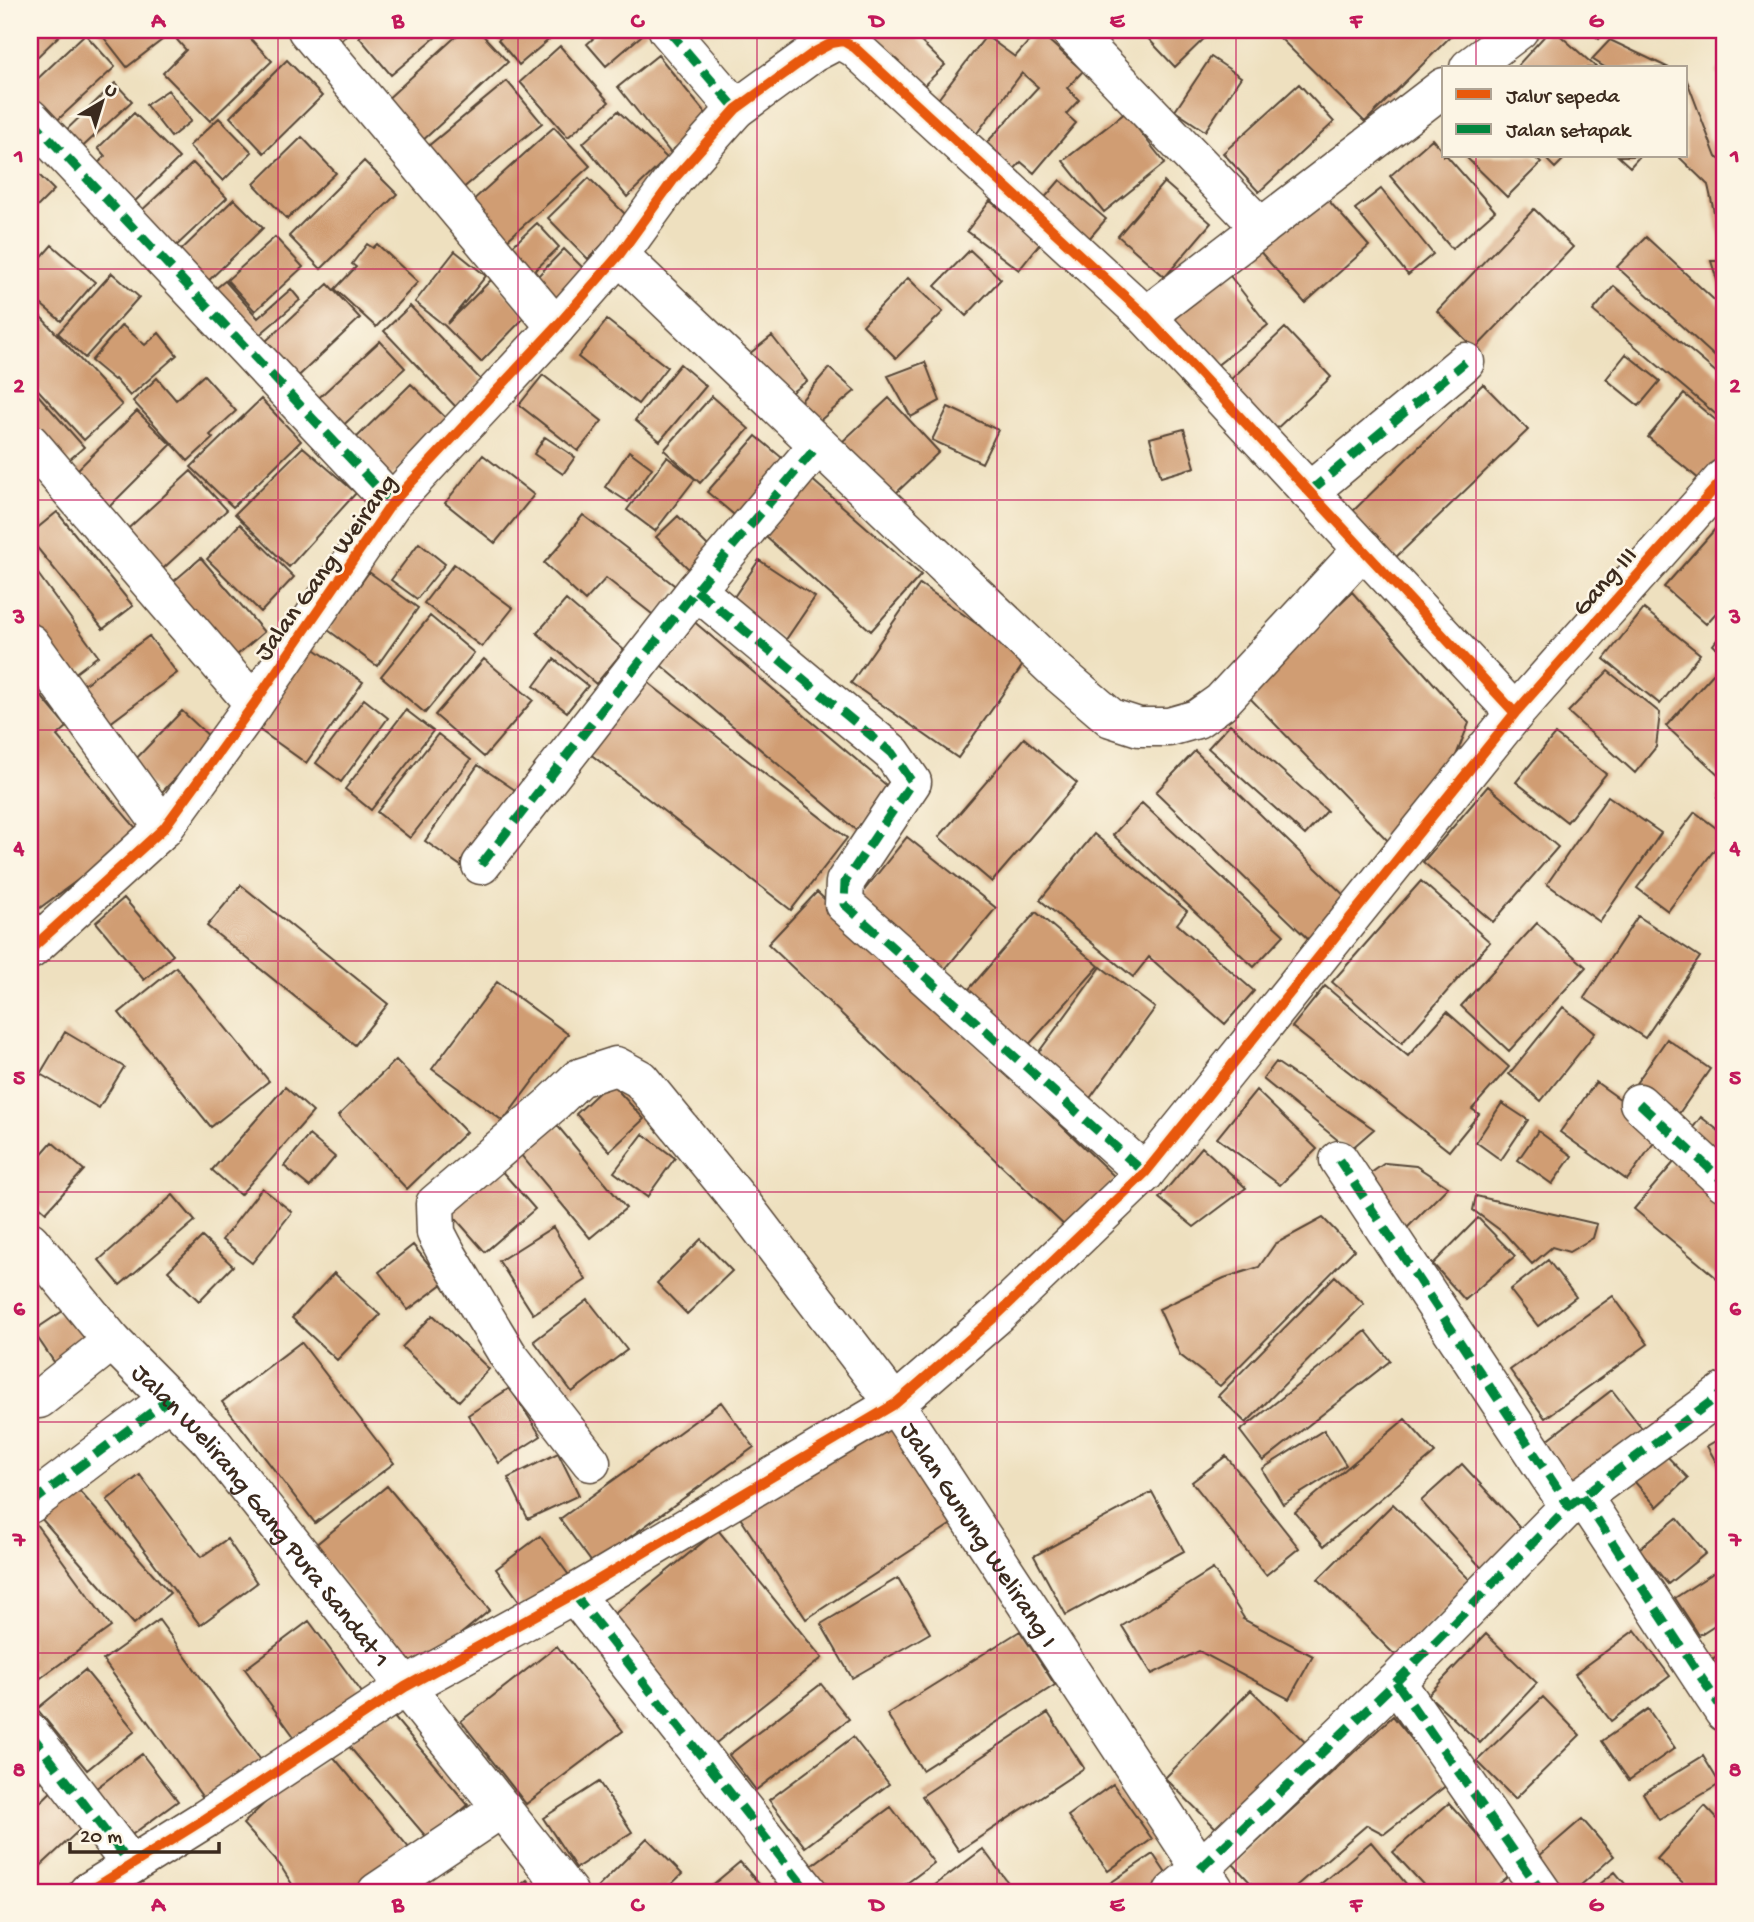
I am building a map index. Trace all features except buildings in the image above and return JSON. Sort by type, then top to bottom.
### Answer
[{"type":"street","points":[[307,30],[556,327]]},
{"type":"street","points":[[668,30],[736,109]]},
{"type":"street","points":[[1070,30],[1261,228]]},
{"type":"street","points":[[1471,66],[1512,32]]},
{"type":"street","name":"Jalan Gang Weirang","points":[[30,950],[164,828],[254,704],[392,503],[556,327],[619,255],[674,179],[736,109],[813,53],[832,43],[843,41],[855,48],[1146,316]]},
{"type":"street","points":[[1442,89],[1146,316],[1515,713]]},
{"type":"street","points":[[30,118],[392,503]]},
{"type":"street","points":[[619,255],[1055,670],[1111,718],[1139,727],[1169,727],[1197,719],[1221,702],[1363,549]]},
{"type":"street","points":[[1310,492],[1465,362]]},
{"type":"street","points":[[30,443],[254,704]]},
{"type":"street","points":[[481,864],[696,590],[818,445]]},
{"type":"street","name":"Gang III","points":[[88,1892],[205,1819],[405,1686],[574,1594],[895,1404],[996,1316],[1145,1173],[1515,713],[1724,478]]},
{"type":"street","points":[[696,590],[892,753],[912,782],[845,882],[844,904],[1145,1173]]},
{"type":"street","points":[[30,643],[164,828]]},
{"type":"street","name":"Jalan Gunung Welirang I","points":[[591,1462],[501,1344],[436,1233],[435,1204],[579,1078],[616,1066],[640,1079],[743,1205],[895,1404],[1196,1885]]},
{"type":"street","points":[[1639,1103],[1724,1182]]},
{"type":"street","points":[[1339,1160],[1724,1712]]},
{"type":"street","name":"Jalan Welirang Gang Pura Sandat 1","points":[[30,1241],[112,1341],[210,1440],[568,1892]]},
{"type":"street","points":[[39,1399],[112,1341]]},
{"type":"street","points":[[1196,1885],[1575,1501],[1724,1392]]},
{"type":"street","points":[[30,1504],[169,1399]]},
{"type":"street","points":[[574,1594],[808,1892]]},
{"type":"street","points":[[1396,1682],[1542,1892]]},
{"type":"street","points":[[30,1732],[131,1865]]},
{"type":"street","points":[[377,1892],[502,1808]]},
{"type":"marked path","points":[[668,30],[736,109],[741,106]]},
{"type":"marked path","points":[[30,118],[392,503]]},
{"type":"marked path","points":[[1309,492],[1465,362]]},
{"type":"marked path","points":[[481,865],[696,590],[818,445]]},
{"type":"marked path","points":[[696,590],[892,753],[912,782],[845,882],[844,904],[1145,1173]]},
{"type":"marked path","points":[[1639,1103],[1724,1182]]},
{"type":"marked path","points":[[1339,1160],[1569,1506]]},
{"type":"marked path","points":[[1200,1869],[1396,1682],[1569,1506],[1724,1392]]},
{"type":"marked path","points":[[30,1504],[169,1399]]},
{"type":"marked path","points":[[1582,1496],[1724,1712]]},
{"type":"marked path","points":[[574,1594],[808,1892]]},
{"type":"marked path","points":[[1396,1682],[1542,1892]]},
{"type":"marked path","points":[[30,1733],[131,1865]]},
{"type":"cycle path","points":[[30,950],[164,828],[254,704],[392,503],[556,327],[619,255],[674,179],[736,109],[813,53],[832,43],[843,41],[855,48],[1146,316],[1515,713]]},
{"type":"cycle path","points":[[88,1892],[205,1819],[405,1687],[574,1594],[895,1404],[996,1316],[1145,1173],[1515,713],[1724,478]]}]
